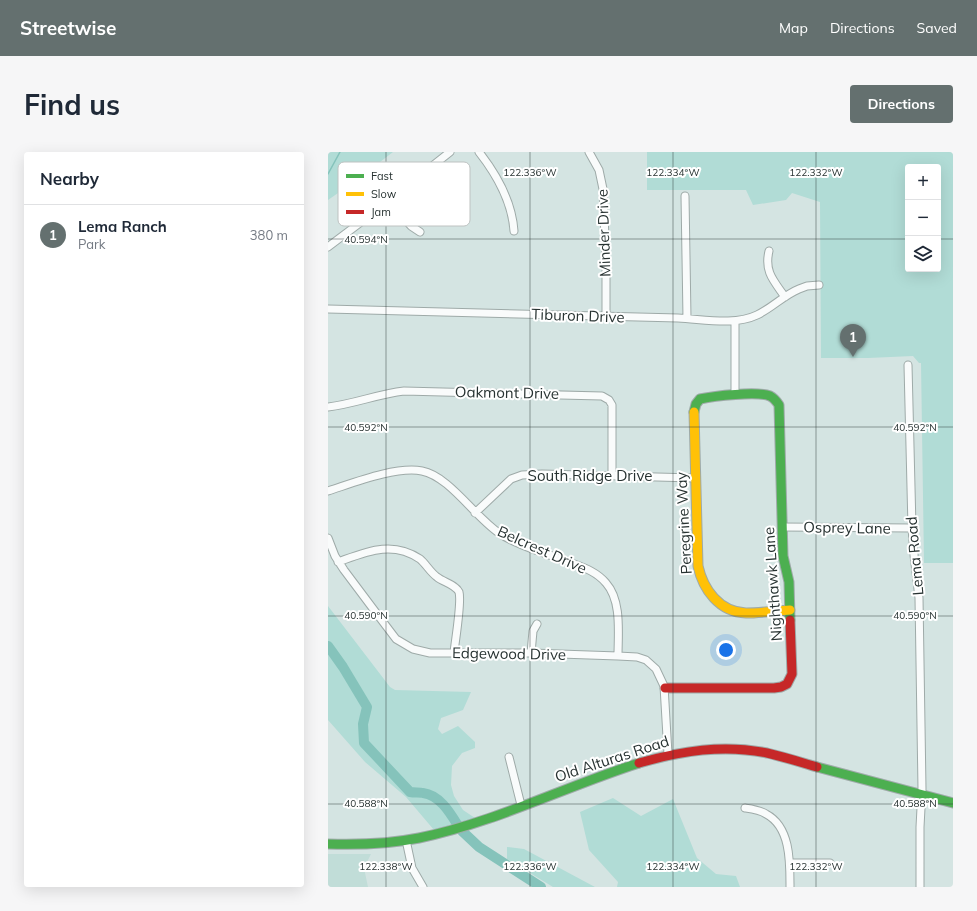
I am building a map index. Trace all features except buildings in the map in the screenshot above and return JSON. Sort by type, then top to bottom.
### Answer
[{"type":"street","points":[[437,162],[450,152]]},
{"type":"street","points":[[479,152],[496,176],[506,197],[512,217],[514,231]]},
{"type":"street","name":"Minder Drive","points":[[589,152],[599,170],[604,189],[606,316]]},
{"type":"street","points":[[685,196],[687,318]]},
{"type":"street","points":[[328,247],[355,226]]},
{"type":"street","points":[[411,226],[420,232]]},
{"type":"street","points":[[769,252],[767,263],[768,269],[785,297]]},
{"type":"street","name":"Tiburon Drive","points":[[328,309],[687,318],[735,321],[747,319],[757,315],[803,287],[818,285]]},
{"type":"street","points":[[735,321],[736,395]]},
{"type":"street","name":"Lema Road","points":[[908,365],[912,528],[919,598],[922,795],[920,827],[920,887]]},
{"type":"street","name":"Oakmont Drive","points":[[328,407],[404,391],[602,396],[609,400],[612,405],[612,476]]},
{"type":"street","name":"Peregrine Way","points":[[736,395],[703,398],[696,404],[694,414],[695,478],[699,575],[705,588],[716,601],[725,607],[745,613],[790,610]]},
{"type":"street","name":"Nighthawk Lane","points":[[665,688],[774,688],[784,686],[789,681],[792,674],[789,582],[783,556],[779,405],[775,399],[770,396],[736,395]]},
{"type":"street","name":"Belcrest Drive","points":[[328,491],[406,470],[429,472],[440,478],[494,530],[504,536],[590,571],[605,582],[611,591],[616,608],[618,656]]},
{"type":"street","name":"South Ridge Drive","points":[[475,513],[508,482],[522,475],[542,474],[695,478]]},
{"type":"street","name":"Osprey Lane","points":[[782,527],[912,528]]},
{"type":"street","name":"Edgewood Drive","points":[[328,538],[338,562],[396,639],[410,648],[420,651],[454,653],[531,653],[637,657],[649,663],[659,673],[665,688],[668,754]]},
{"type":"street","points":[[338,562],[374,550],[396,549],[402,550],[420,559],[437,577],[454,587],[459,594],[460,603],[454,653]]},
{"type":"street","points":[[531,653],[533,631],[537,624]]},
{"type":"street","name":"Old Alturas Road","points":[[328,844],[377,844],[436,834],[477,821],[628,766],[668,754],[717,748],[754,750],[777,755],[953,803]]},
{"type":"street","points":[[509,757],[521,805]]},
{"type":"street","points":[[745,808],[766,814],[775,821],[781,830],[785,840],[790,863],[790,887]]},
{"type":"street","points":[[406,840],[412,868],[423,887]]},
{"type":"street","points":[[790,863],[830,863]]},
{"type":"shaded area","points":[[328,152],[393,152],[380,162],[338,162],[338,193],[328,200]]},
{"type":"shaded area","points":[[647,152],[953,152],[953,563],[924,563],[921,363],[919,363],[913,356],[821,358],[820,202],[792,193],[786,200],[753,205],[746,190],[647,190]]},
{"type":"shaded area","points":[[328,606],[390,687],[395,690],[471,692],[463,710],[441,718],[438,729],[442,734],[458,726],[475,742],[475,748],[462,753],[452,766],[451,785],[454,796],[463,810],[475,818],[434,830],[406,797],[365,762],[328,720]]},
{"type":"shaded area","points":[[613,798],[641,816],[673,799],[697,858],[716,874],[736,876],[740,887],[617,887],[618,882],[589,850],[580,812]]},
{"type":"shaded area","points":[[507,847],[524,849],[595,887],[553,887],[507,859]]},
{"type":"shaded area","points":[[328,854],[371,854],[364,868],[368,887],[328,887]]},
{"type":"waterway","points":[[328,174],[340,152]]},
{"type":"waterway","points":[[328,646],[343,667],[367,707],[363,724],[364,743],[410,792],[429,794],[439,800],[457,824]]},
{"type":"waterway","points":[[462,831],[479,847],[541,887]]},
{"type":"traffic: fast","points":[[694,412],[696,404],[700,399],[735,394],[770,396],[779,405],[783,556],[789,582],[790,620]]},
{"type":"traffic: fast","points":[[328,844],[396,842],[447,831],[502,814],[639,763]]},
{"type":"traffic: fast","points":[[817,767],[953,803]]},
{"type":"traffic: slow","points":[[694,412],[698,566],[700,575],[708,591],[714,598],[720,604],[736,612],[751,613],[790,610]]},
{"type":"traffic: jam","points":[[665,688],[774,688],[787,684],[792,674],[790,620]]},
{"type":"traffic: jam","points":[[639,763],[686,752],[734,749],[767,753],[817,767]]},
{"type":"place","name":"Lema Ranch","points":[[853,357]]}]
